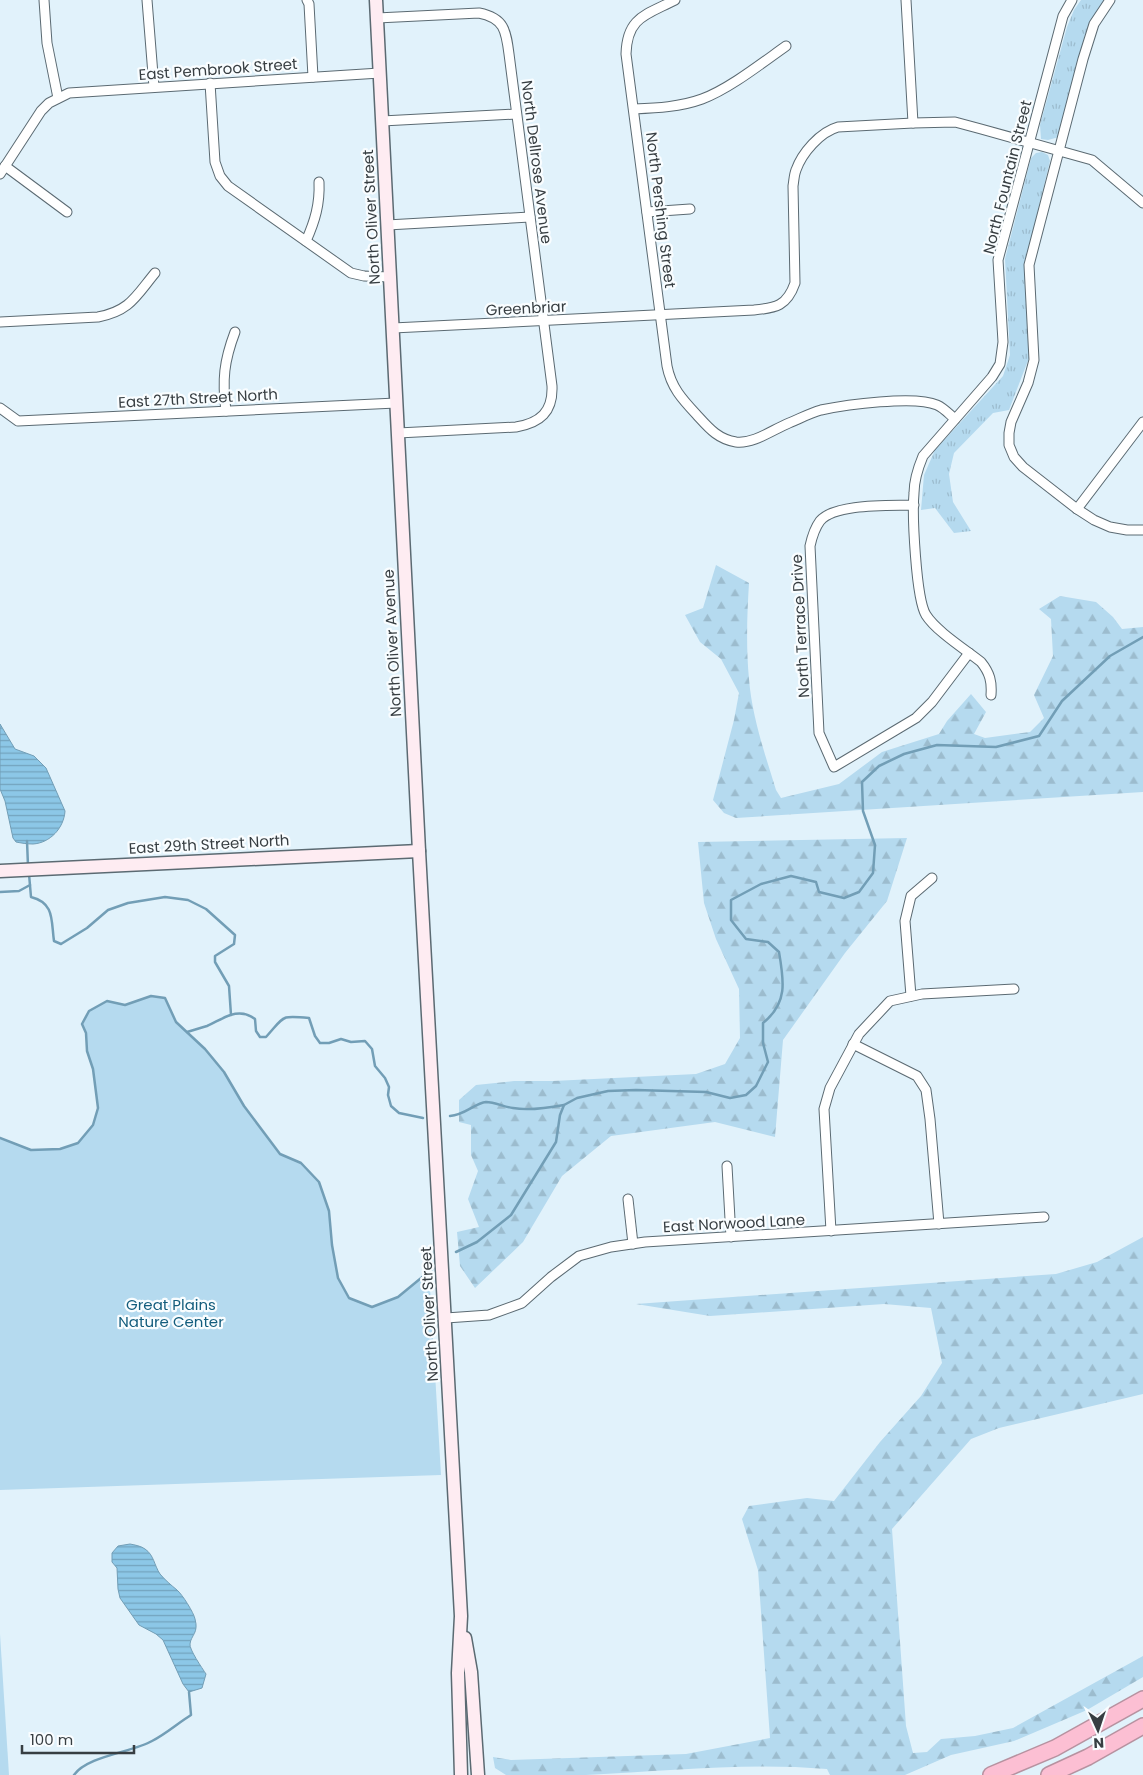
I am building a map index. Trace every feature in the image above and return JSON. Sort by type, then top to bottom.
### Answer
[{"type":"highway","points":[[991,1775],[1055,1748],[1143,1699]]},
{"type":"highway","points":[[1049,1775],[1088,1757],[1143,1726]]},
{"type":"main road","name":"North Oliver Street","points":[[376,0],[398,433]]},
{"type":"main road","name":"North Oliver Avenue","points":[[398,433],[420,851]]},
{"type":"main road","name":"North Oliver Street","points":[[420,851],[461,1616],[458,1673],[461,1775]]},
{"type":"main road","name":"East 29th Street North","points":[[0,871],[420,851]]},
{"type":"main road","points":[[461,1616],[471,1672],[478,1775]]},
{"type":"street","points":[[44,0],[47,43],[58,98],[40,111],[3,170],[68,212]]},
{"type":"street","points":[[147,0],[154,87]]},
{"type":"street","points":[[307,0],[309,4],[313,77]]},
{"type":"street","name":"North Pershing Street","points":[[675,0],[636,22],[627,40],[626,54],[670,378],[679,395],[713,432],[721,438],[736,442],[746,441],[818,411],[850,405],[912,401],[927,402],[939,406],[956,419]]},
{"type":"street","points":[[906,0],[913,123],[955,122],[1092,160],[1143,203]]},
{"type":"street","name":"North Fountain Street","points":[[991,695],[992,682],[988,670],[936,627],[926,616],[921,604],[914,493],[917,471],[923,456],[992,377],[1000,364],[1003,342],[998,260],[1063,16],[1072,0]]},
{"type":"street","points":[[1110,0],[1094,24],[1058,151],[1029,265],[1034,360],[1028,383],[1011,422],[1009,445],[1014,457],[1023,467],[1094,520],[1110,527],[1143,530]]},
{"type":"street","name":"North Dellrose Avenue","points":[[377,18],[479,13],[496,19],[502,25],[506,35],[552,396],[549,408],[541,418],[531,425],[398,433]]},
{"type":"street","points":[[634,109],[678,106],[703,98],[730,84],[786,46]]},
{"type":"street","name":"East Pembrook Street","points":[[58,98],[69,93],[81,92],[380,73]]},
{"type":"street","points":[[210,83],[215,162],[220,176],[228,186],[351,273],[364,276],[390,277]]},
{"type":"street","points":[[382,121],[516,114]]},
{"type":"street","name":"Greenbriar","points":[[393,328],[754,310],[778,307],[792,294],[795,283],[793,186],[796,170],[804,155],[830,129],[913,123]]},
{"type":"street","points":[[306,241],[316,219],[319,203],[319,182]]},
{"type":"street","points":[[648,212],[690,209]]},
{"type":"street","points":[[388,225],[530,217]]},
{"type":"street","points":[[0,322],[98,317],[111,314],[125,308],[155,272]]},
{"type":"street","points":[[226,411],[223,391],[224,370],[235,332]]},
{"type":"street","name":"East 27th Street North","points":[[2,410],[18,421],[396,403]]},
{"type":"street","points":[[1077,509],[1143,422]]},
{"type":"street","name":"North Terrace Drive","points":[[914,505],[845,509],[833,512],[822,520],[814,531],[810,546],[819,733],[834,767],[916,718],[932,702],[969,653]]},
{"type":"street","points":[[911,996],[905,921],[911,896],[932,878]]},
{"type":"street","points":[[831,1231],[824,1109],[830,1088],[859,1034],[890,1001],[922,994],[1014,989]]},
{"type":"street","points":[[853,1044],[917,1076],[926,1090],[939,1224]]},
{"type":"street","points":[[727,1166],[731,1237]]},
{"type":"street","points":[[628,1200],[633,1244]]},
{"type":"street","name":"East Norwood Lane","points":[[446,1318],[490,1315],[522,1303],[579,1256],[611,1247],[731,1237],[1044,1217]]},
{"type":"green space","points":[[1081,0],[1106,0],[1085,34],[1059,137],[1048,140],[1041,139],[1040,125],[1067,27],[1074,10]]},
{"type":"green space","points":[[1042,152],[1048,155],[1050,161],[1025,264],[1029,358],[1009,410],[993,413],[954,453],[949,474],[953,502],[971,531],[954,533],[935,508],[921,510],[924,475],[935,450],[1003,376],[1010,355],[1005,259],[1031,158],[1036,153]]},
{"type":"green space","points":[[716,565],[749,583],[747,643],[751,693],[763,749],[776,790],[781,798],[839,784],[882,752],[939,734],[947,721],[971,694],[986,712],[974,734],[985,738],[1030,732],[1044,718],[1034,695],[1053,656],[1051,619],[1039,609],[1060,596],[1096,602],[1113,617],[1122,629],[1143,627],[1143,792],[736,818],[724,813],[713,800],[734,720],[739,693],[721,659],[700,642],[685,615],[703,608]]},
{"type":"green space","points":[[907,838],[887,901],[845,953],[783,1040],[775,1137],[715,1122],[611,1136],[562,1176],[523,1242],[475,1288],[460,1266],[457,1232],[479,1227],[468,1199],[478,1171],[471,1155],[471,1125],[459,1122],[459,1100],[476,1085],[514,1081],[696,1074],[725,1064],[740,1038],[739,989],[716,939],[704,903],[698,842]]},
{"type":"green space","name":"Great Plains Nature Center","points":[[151,996],[165,998],[176,1023],[205,1049],[224,1072],[244,1106],[280,1154],[301,1163],[319,1182],[329,1211],[332,1245],[338,1278],[349,1298],[373,1307],[398,1297],[429,1271],[441,1475],[0,1490],[0,1138],[31,1150],[60,1149],[78,1143],[93,1125],[98,1108],[93,1069],[87,1051],[86,1033],[82,1024],[89,1011],[107,1001],[125,1005]]},
{"type":"green space","points":[[1143,1237],[1143,1394],[999,1428],[971,1439],[892,1529],[906,1726],[913,1753],[927,1752],[941,1739],[975,1736],[1013,1728],[1143,1656],[1143,1677],[1087,1710],[1014,1741],[951,1755],[905,1775],[830,1775],[827,1769],[767,1766],[586,1775],[506,1775],[495,1768],[493,1757],[511,1760],[686,1754],[770,1738],[758,1570],[742,1519],[749,1506],[807,1498],[834,1501],[880,1442],[921,1396],[942,1363],[931,1308],[884,1304],[710,1316],[636,1304],[1056,1274],[1097,1262]]},
{"type":"green space","points":[[0,1634],[9,1775],[0,1775]]},
{"type":"shaded area","points":[[0,724],[15,749],[34,756],[46,768],[65,811],[59,829],[45,841],[31,844],[16,842],[13,838],[5,801],[0,789]]},
{"type":"shaded area","points":[[130,1544],[142,1547],[148,1551],[160,1574],[185,1599],[192,1612],[196,1628],[190,1646],[206,1674],[202,1688],[189,1692],[183,1684],[163,1640],[139,1625],[120,1598],[117,1568],[112,1562],[112,1553],[118,1546]]},
{"type":"waterway","points":[[456,1252],[477,1242],[511,1215],[556,1142],[560,1115],[564,1105],[577,1098],[608,1091],[706,1092],[730,1098],[746,1095],[756,1086],[768,1062],[763,1043],[763,1023],[777,1008],[782,991],[782,973],[779,952],[768,942],[746,939],[731,920],[731,900],[761,884],[791,876],[816,882],[819,892],[844,898],[859,892],[873,873],[875,845],[863,811],[862,782],[879,766],[904,754],[937,745],[996,747],[1039,736],[1062,701],[1110,656],[1143,637]]},
{"type":"waterway","points":[[27,841],[28,866]]},
{"type":"waterway","points":[[29,874],[31,897],[39,900],[48,908],[52,920],[54,941],[61,944],[87,928],[108,910],[128,903],[165,897],[188,900],[206,909],[235,935],[234,944],[215,956],[215,962],[229,986],[231,1015]]},
{"type":"waterway","points":[[0,892],[19,891],[30,885]]},
{"type":"waterway","points":[[0,1138],[31,1150],[60,1149],[78,1143],[93,1125],[98,1108],[93,1069],[87,1051],[86,1033],[82,1024],[89,1011],[107,1001],[125,1005],[151,996],[165,998],[176,1022],[205,1049],[224,1072],[244,1106],[280,1154],[301,1163],[319,1182],[329,1211],[332,1245],[338,1278],[349,1298],[372,1307],[398,1297],[432,1269]]},
{"type":"waterway","points":[[187,1032],[207,1026],[231,1015],[243,1014],[255,1019],[256,1031],[260,1037],[266,1037],[284,1018],[309,1018],[315,1036],[320,1043],[329,1043],[341,1039],[351,1042],[365,1041],[372,1049],[375,1066],[385,1078],[389,1087],[388,1095],[391,1106],[399,1113],[423,1118]]},
{"type":"waterway","points":[[450,1116],[460,1114],[478,1104],[486,1102],[525,1109],[564,1105]]},
{"type":"waterway","points":[[74,1775],[89,1763],[152,1741],[191,1715],[189,1692]]}]
